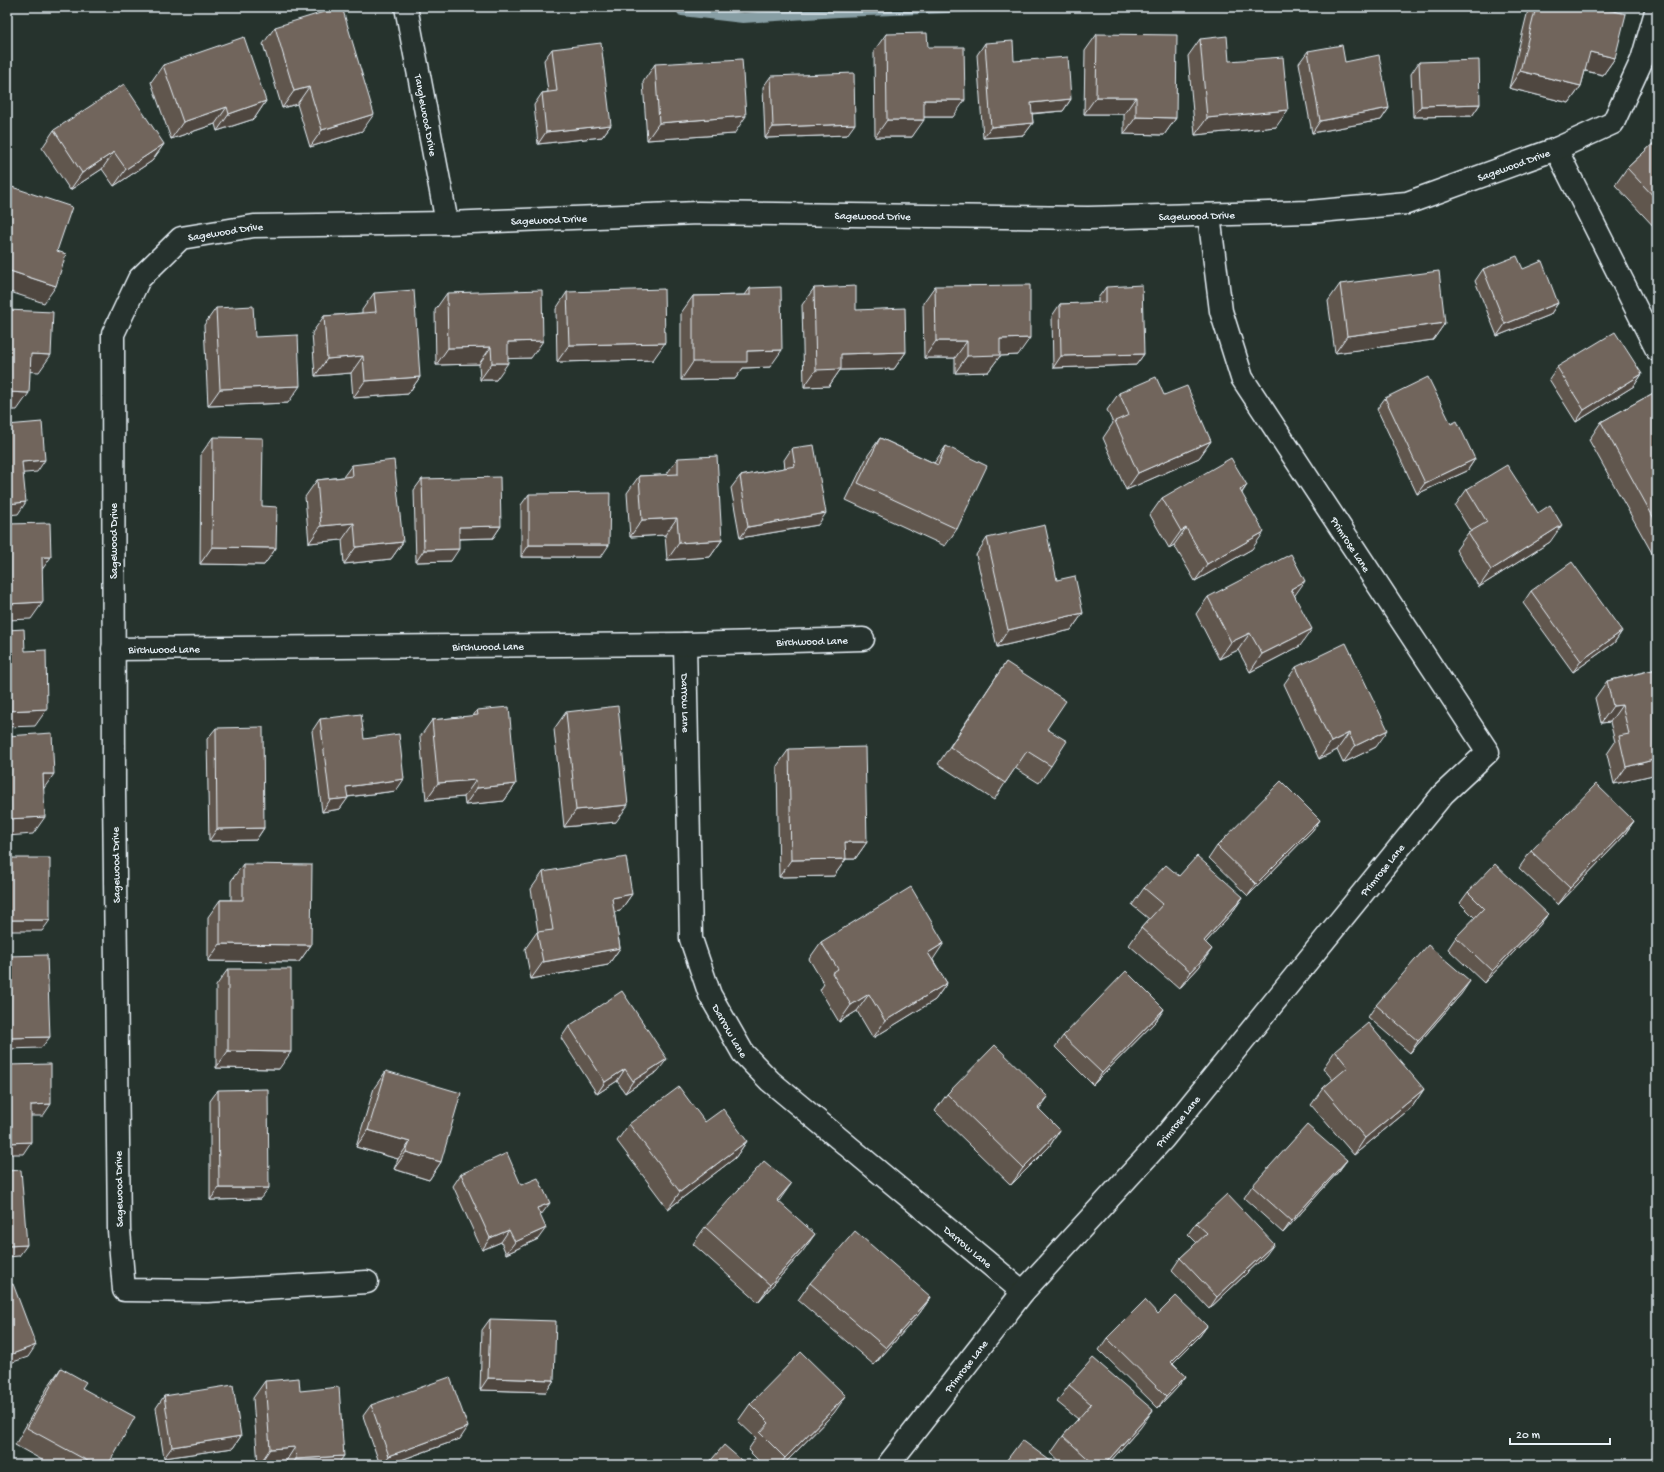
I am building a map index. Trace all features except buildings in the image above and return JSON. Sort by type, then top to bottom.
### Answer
[{"type":"street","name":"Tanglewood Drive","points":[[406,7],[447,223]]},
{"type":"street","name":"Sagewood Drive","points":[[368,1282],[207,1291],[124,1290],[119,1230],[113,649],[112,334],[139,279],[182,238],[254,226],[447,223],[698,213],[1088,218],[1309,212],[1406,203],[1556,148],[1613,123],[1642,60],[1657,8]]},
{"type":"street","name":"Sagewood Drive","points":[[1556,148],[1657,350]]},
{"type":"street","name":"Primrose Lane","points":[[888,1465],[1023,1292],[1163,1138],[1444,794],[1488,752],[1242,378],[1221,311],[1209,215]]},
{"type":"street","name":"Birchwood Lane","points":[[113,649],[685,644],[863,639]]},
{"type":"street","name":"Darrow Lane","points":[[685,644],[691,939],[710,995],[742,1053],[770,1081],[1023,1292]]},
{"type":"waterway","points":[[680,7],[682,11],[743,18],[838,12],[978,7]]}]
